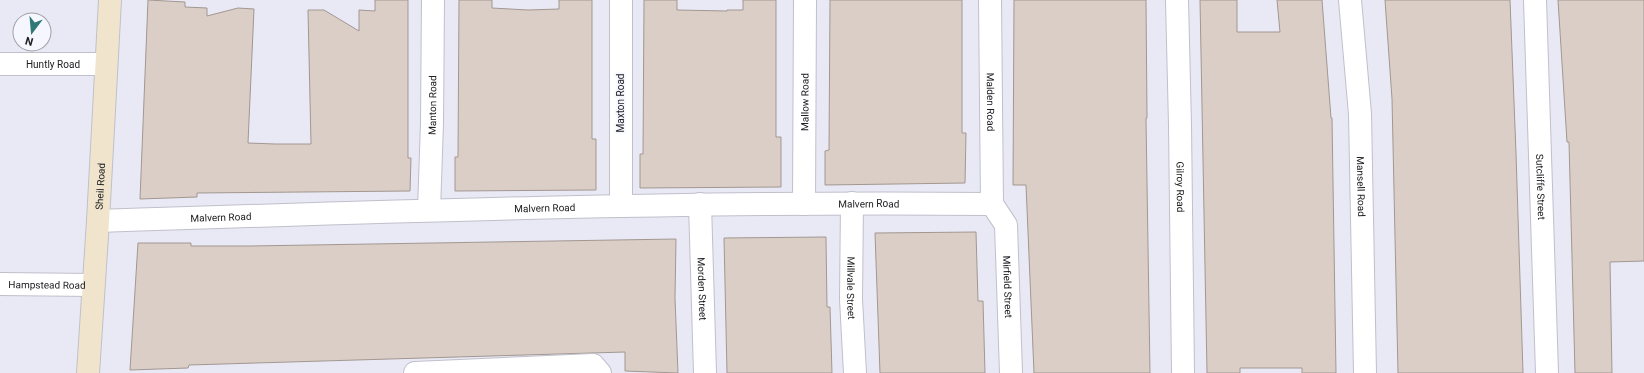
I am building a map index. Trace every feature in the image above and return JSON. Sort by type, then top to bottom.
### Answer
[{"type":"main road","name":"Sheil Road","points":[[88,373],[98,221],[105,64],[110,0]]},
{"type":"street","name":"Manton Road","points":[[429,210],[432,123],[433,0]]},
{"type":"street","name":"Maxton Road","points":[[621,0],[621,206]]},
{"type":"street","name":"Mallow Road","points":[[804,204],[806,0]]},
{"type":"street","name":"Malden Road","points":[[990,0],[992,204]]},
{"type":"street","name":"Gilroy Road","points":[[1177,0],[1183,373]]},
{"type":"street","name":"Mansell Road","points":[[1350,0],[1360,114],[1365,373]]},
{"type":"street","name":"Sutcliffe Street","points":[[1535,0],[1547,373]]},
{"type":"street","name":"Huntly Road","points":[[0,64],[105,64]]},
{"type":"street","name":"Millvale Street","points":[[852,203],[851,299],[855,373]]},
{"type":"street","name":"Malvern Road","points":[[98,221],[429,210],[700,204],[992,204]]},
{"type":"street","name":"Morden Street","points":[[700,204],[705,373]]},
{"type":"street","name":"Mirfield Street","points":[[992,204],[1006,225],[1011,373]]},
{"type":"street","name":"Hampstead Road","points":[[0,284],[93,285]]},
{"type":"street","points":[[415,373],[596,369]]},
{"type":"building","points":[[148,0],[185,2],[185,7],[207,8],[207,16],[238,8],[254,9],[248,143],[311,144],[308,10],[324,10],[359,31],[359,10],[375,11],[375,0],[408,0],[408,158],[411,158],[410,191],[197,193],[197,197],[140,199]]},
{"type":"building","points":[[459,0],[492,0],[492,8],[528,10],[559,9],[559,0],[592,0],[592,139],[596,139],[596,190],[455,191],[455,157],[458,157]]},
{"type":"building","points":[[644,0],[677,0],[677,10],[727,11],[743,10],[743,0],[776,0],[776,137],[781,137],[781,187],[640,188],[640,154],[643,154]]},
{"type":"building","points":[[830,0],[962,0],[962,133],[966,133],[965,183],[825,185],[825,151],[829,150]]},
{"type":"building","points":[[1014,0],[1146,0],[1146,118],[1150,373],[1034,373],[1026,185],[1013,185]]},
{"type":"building","points":[[1200,0],[1237,0],[1237,32],[1280,32],[1277,0],[1322,0],[1332,118],[1336,373],[1302,373],[1302,368],[1240,368],[1240,373],[1207,373]]},
{"type":"building","points":[[1385,0],[1510,0],[1523,373],[1398,373],[1392,99]]},
{"type":"building","points":[[1558,0],[1644,0],[1644,261],[1610,262],[1612,373],[1575,373],[1569,142],[1567,142]]},
{"type":"building","points":[[976,232],[978,301],[983,301],[985,373],[880,373],[875,233]]},
{"type":"building","points":[[826,237],[827,307],[830,307],[832,373],[727,373],[724,238]]},
{"type":"building","points":[[676,239],[675,298],[678,373],[625,371],[625,352],[189,365],[188,368],[130,370],[138,243],[191,243],[191,246],[250,246]]}]
